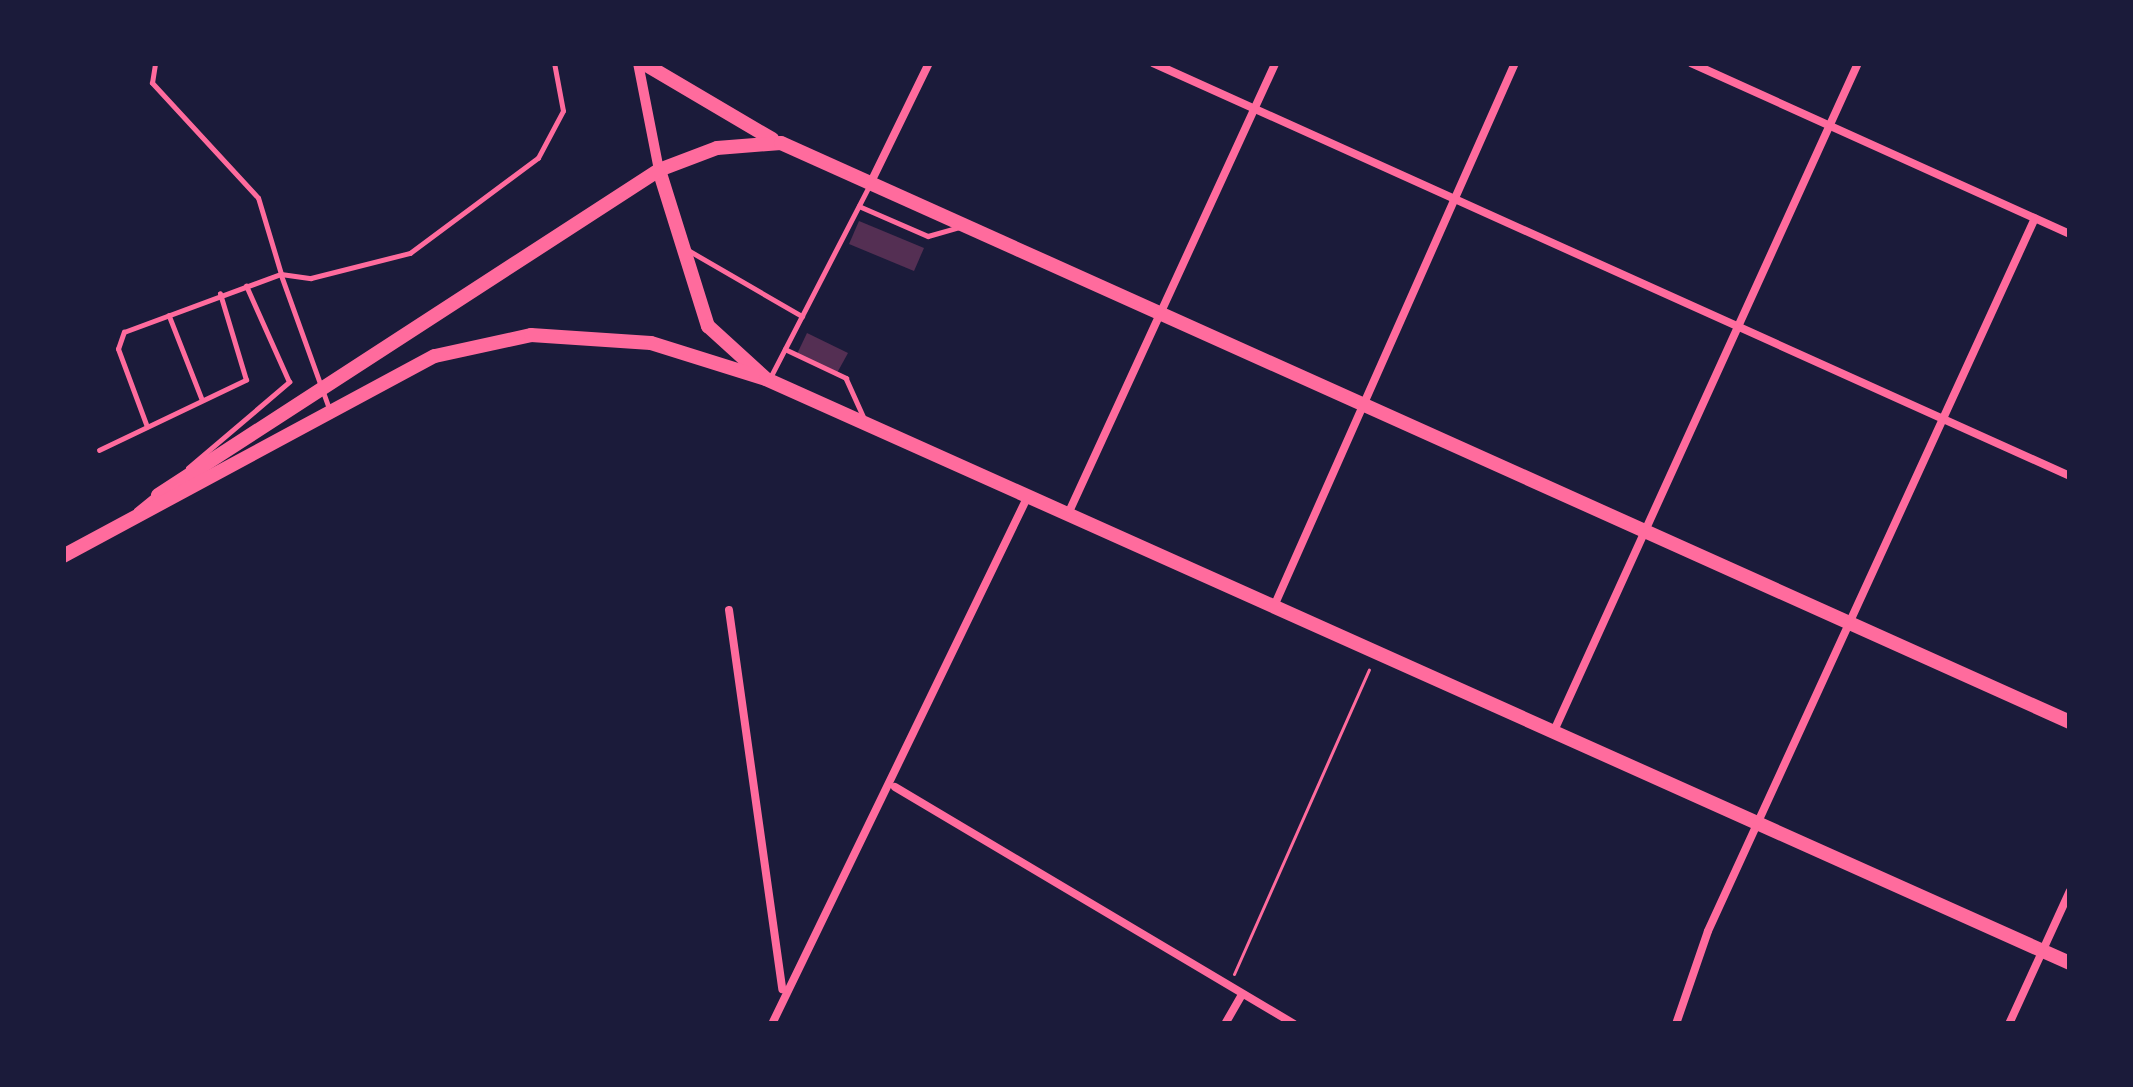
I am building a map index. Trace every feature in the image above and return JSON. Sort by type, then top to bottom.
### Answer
[{"type":"main road","points":[[640,63],[781,143],[2070,722]]},
{"type":"main road","points":[[63,556],[659,170],[734,144],[781,143]]},
{"type":"main road","points":[[659,170],[708,326],[767,380]]},
{"type":"main road","points":[[133,514],[332,414],[435,356],[531,335],[623,338],[767,380],[2070,963]]},
{"type":"street","points":[[640,63],[659,170]]},
{"type":"street","points":[[871,182],[929,63]]},
{"type":"street","points":[[1153,63],[2070,476]]},
{"type":"street","points":[[1068,515],[1275,63]]},
{"type":"street","points":[[1274,607],[1367,403],[1450,200],[1515,63]]},
{"type":"street","points":[[1690,63],[2070,234]]},
{"type":"street","points":[[1553,733],[1858,63]]},
{"type":"street","points":[[1676,1024],[1759,824],[2035,218]]},
{"type":"street","points":[[772,1024],[782,989],[895,787],[1028,497]]},
{"type":"street","points":[[730,610],[782,989]]},
{"type":"street","points":[[895,787],[1294,1024]]},
{"type":"street","points":[[2009,1024],[2070,891]]},
{"type":"street","points":[[1225,1024],[1242,994]]},
{"type":"lane","points":[[155,63],[152,83],[258,199],[332,414]]},
{"type":"lane","points":[[147,427],[117,340],[220,294],[281,274],[311,278],[410,253],[538,158],[563,111],[554,63]]},
{"type":"lane","points":[[767,380],[871,182]]},
{"type":"lane","points":[[859,206],[928,236],[965,224]]},
{"type":"lane","points":[[681,248],[802,316]]},
{"type":"lane","points":[[133,514],[287,389],[246,285]]},
{"type":"lane","points":[[99,450],[250,375],[220,294]]},
{"type":"lane","points":[[169,315],[203,401]]},
{"type":"lane","points":[[785,349],[846,378],[867,425]]},
{"type":"path","points":[[1229,985],[1377,652]]},
{"type":"building","points":[[859,221],[924,248],[914,271],[849,244]]},
{"type":"building","points":[[807,333],[848,353],[837,373],[797,354]]}]
